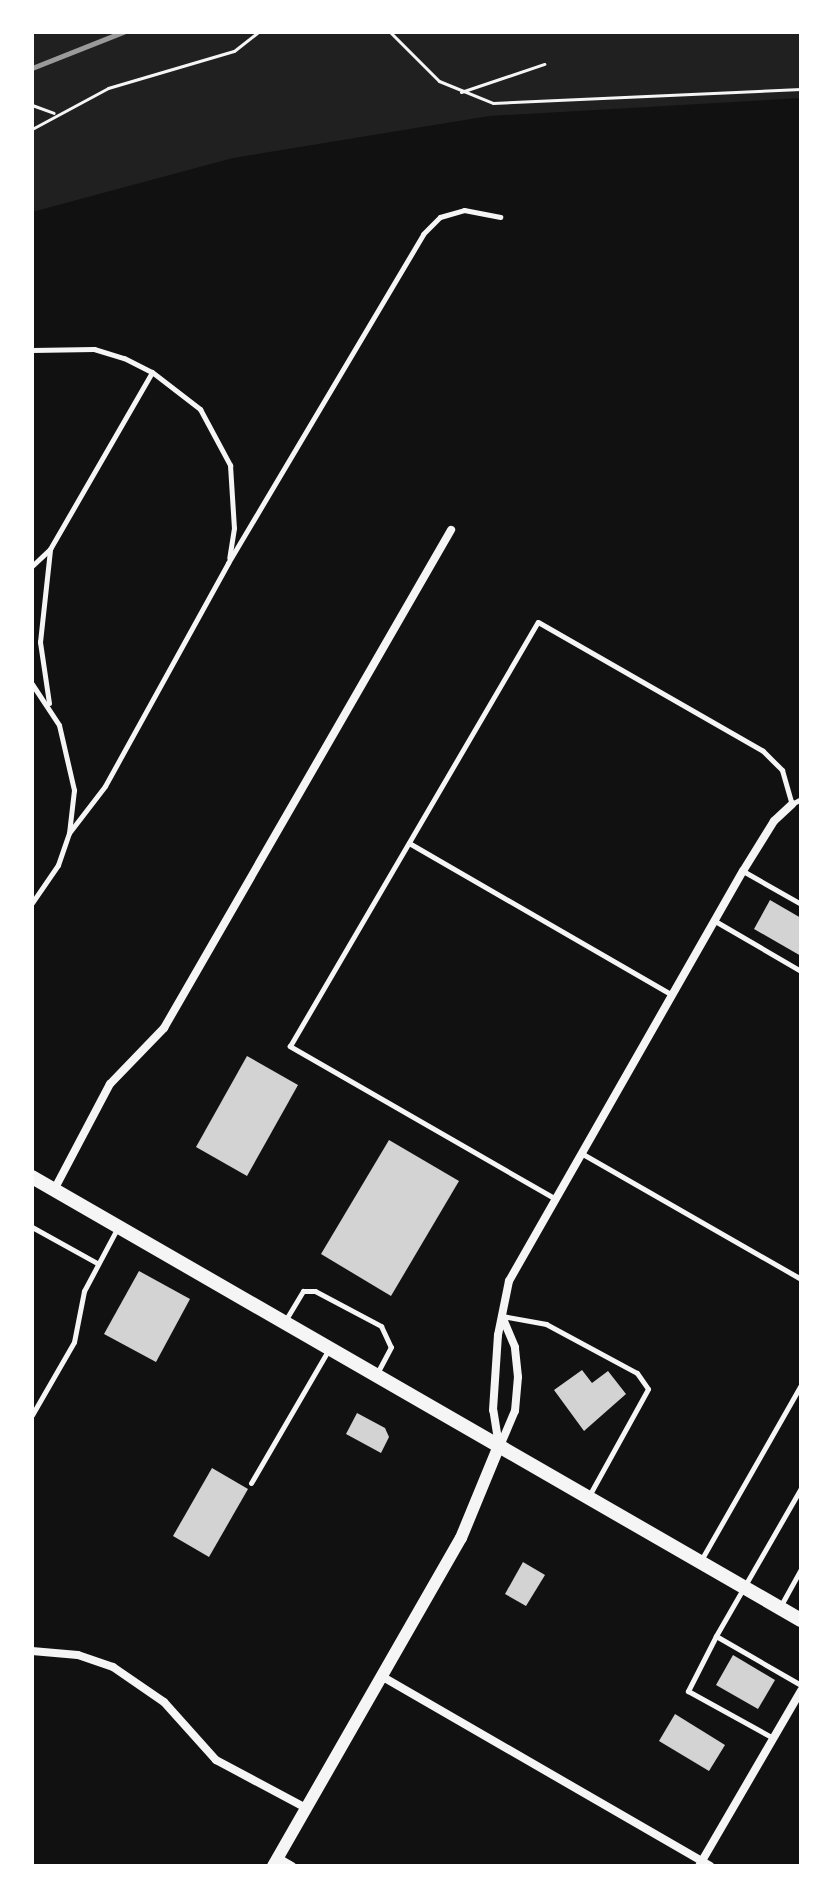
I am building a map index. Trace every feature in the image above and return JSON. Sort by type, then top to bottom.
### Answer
[{"type":"main road","points":[[32,1177],[801,1620]]},
{"type":"street","points":[[54,1190],[110,1084],[164,1028],[451,530]]},
{"type":"street","points":[[499,1446],[493,1422],[501,1315],[509,1281],[743,871],[774,821],[792,804]]},
{"type":"street","points":[[292,1866],[275,1862],[383,1677],[481,1499],[515,1411],[518,1377],[515,1347],[501,1315]]},
{"type":"street","points":[[32,1651],[78,1655],[132,1678],[164,1702],[216,1760],[306,1808]]},
{"type":"street","points":[[383,1677],[704,1864],[801,1688]]},
{"type":"lane","points":[[69,833],[105,786],[228,563],[423,234],[440,217],[464,210],[500,217]]},
{"type":"lane","points":[[32,350],[94,349],[152,372],[200,409],[230,465],[234,528],[228,563]]},
{"type":"lane","points":[[32,566],[50,549],[152,372]]},
{"type":"lane","points":[[32,903],[58,865],[69,833],[73,769],[50,708],[40,642],[50,549]]},
{"type":"lane","points":[[554,1198],[290,1046],[538,622],[763,751],[782,770],[792,804],[801,799]]},
{"type":"lane","points":[[32,684],[50,708]]},
{"type":"lane","points":[[409,843],[671,994]]},
{"type":"lane","points":[[743,871],[801,904]]},
{"type":"lane","points":[[715,921],[801,971]]},
{"type":"lane","points":[[580,1153],[801,1279]]},
{"type":"lane","points":[[32,1415],[74,1342],[79,1306],[97,1263],[119,1226]]},
{"type":"lane","points":[[32,1227],[97,1263]]},
{"type":"lane","points":[[285,1322],[303,1291],[315,1291],[381,1326],[391,1347],[376,1375]]},
{"type":"lane","points":[[501,1315],[546,1324],[637,1373],[648,1389],[588,1497]]},
{"type":"lane","points":[[251,1483],[329,1348]]},
{"type":"lane","points":[[700,1562],[801,1385]]},
{"type":"lane","points":[[773,1738],[688,1691],[801,1488]]},
{"type":"lane","points":[[780,1608],[801,1569]]},
{"type":"lane","points":[[716,1636],[801,1688]]},
{"type":"path","points":[[32,129],[54,113],[140,77],[234,51],[258,32]]},
{"type":"path","points":[[390,32],[422,69],[457,92],[514,105],[661,92],[801,89]]},
{"type":"path","points":[[457,92],[544,64]]},
{"type":"path","points":[[32,105],[54,113]]},
{"type":"shaded area","points":[[32,32],[801,32],[801,98],[489,116],[233,158],[32,212]]},
{"type":"building","points":[[770,900],[801,918],[801,956],[754,929]]},
{"type":"building","points":[[247,1056],[298,1085],[247,1176],[196,1147]]},
{"type":"building","points":[[389,1140],[459,1181],[391,1296],[321,1254]]},
{"type":"building","points":[[139,1271],[190,1299],[156,1362],[104,1334]]},
{"type":"building","points":[[582,1370],[592,1383],[608,1371],[626,1394],[584,1431],[554,1390]]},
{"type":"building","points":[[357,1413],[385,1428],[389,1437],[381,1453],[346,1434]]},
{"type":"building","points":[[212,1468],[248,1489],[209,1557],[173,1536]]},
{"type":"building","points":[[523,1562],[545,1575],[526,1606],[505,1594]]},
{"type":"building","points":[[733,1655],[775,1680],[758,1709],[716,1685]]},
{"type":"building","points":[[675,1714],[725,1745],[709,1771],[659,1741]]},
{"type":"railway","points":[[32,68],[123,32]]}]
